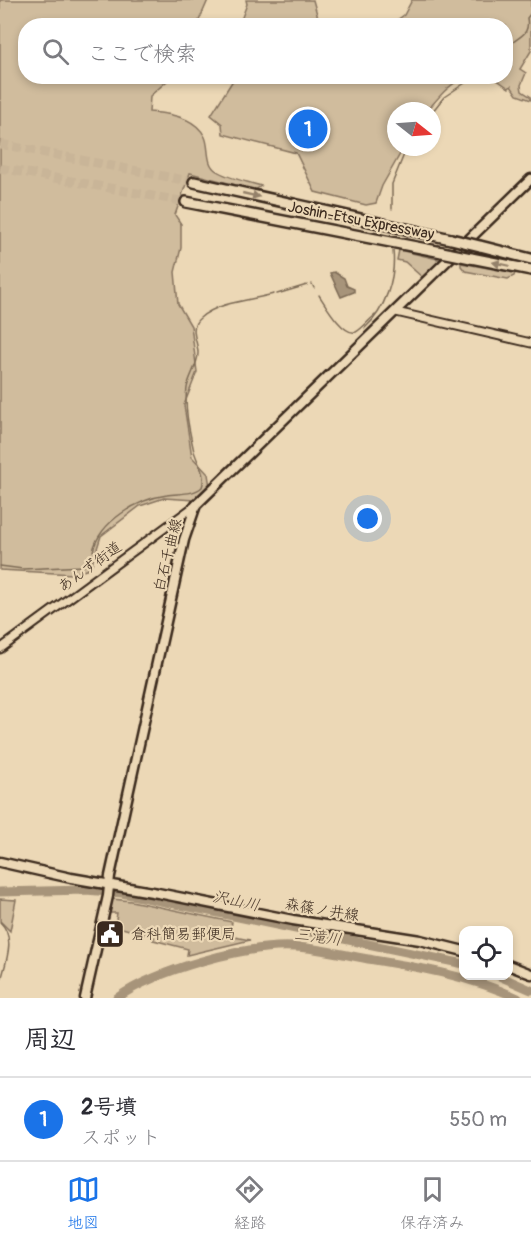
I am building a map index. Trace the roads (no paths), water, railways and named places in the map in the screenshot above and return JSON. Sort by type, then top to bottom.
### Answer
[{"type":"highway","name":"Joshin-Etsu Expressway","points":[[194,182],[452,239],[531,259]]},
{"type":"highway","name":"Joshin-Etsu Expressway","points":[[186,202],[531,270]]},
{"type":"main road","name":"白石千曲線","points":[[86,998],[109,889],[111,869],[184,540],[196,505],[531,179]]},
{"type":"main road","name":"森篠ノ井線","points":[[0,862],[109,889],[158,892],[293,920],[420,940],[459,950]]},
{"type":"main road","points":[[513,968],[531,974]]},
{"type":"street","points":[[396,312],[531,343]]},
{"type":"street","name":"あんず街道","points":[[0,649],[196,505]]},
{"type":"waterway","points":[[513,42],[526,31],[527,18],[531,13]]},
{"type":"waterway","points":[[440,102],[464,84]]},
{"type":"waterway","points":[[392,209],[392,184],[403,156]]},
{"type":"waterway","points":[[365,328],[378,312],[388,293],[393,272],[393,251]]},
{"type":"waterway","points":[[312,284],[314,288]]},
{"type":"waterway","points":[[277,294],[307,285]]},
{"type":"waterway","points":[[93,551],[103,530],[122,513],[156,497],[190,493],[202,487],[203,477],[194,452],[186,402],[188,384],[198,357],[194,335],[196,322],[216,308],[274,294]]},
{"type":"waterway","points":[[319,295],[340,324],[351,332],[358,331],[375,315]]},
{"type":"waterway","points":[[0,566],[23,569],[84,566],[90,562],[92,555]]},
{"type":"waterway","name":"沢山川","points":[[0,892],[86,890],[122,893],[459,963]]},
{"type":"waterway","points":[[0,922],[5,928],[9,943],[0,984]]},
{"type":"waterway","name":"三滝川","points":[[117,998],[178,969],[228,954],[275,947],[323,950],[444,973],[481,983],[518,998]]},
{"type":"waterway","name":"沢山川","points":[[508,980],[531,990]]},
{"type":"tunnel","points":[[0,144],[194,182]]},
{"type":"tunnel","points":[[0,168],[186,202]]},
{"type":"place","name":"2号墳","points":[[308,129]]},
{"type":"place","name":"倉科簡易郵便局","points":[[110,934]]}]
